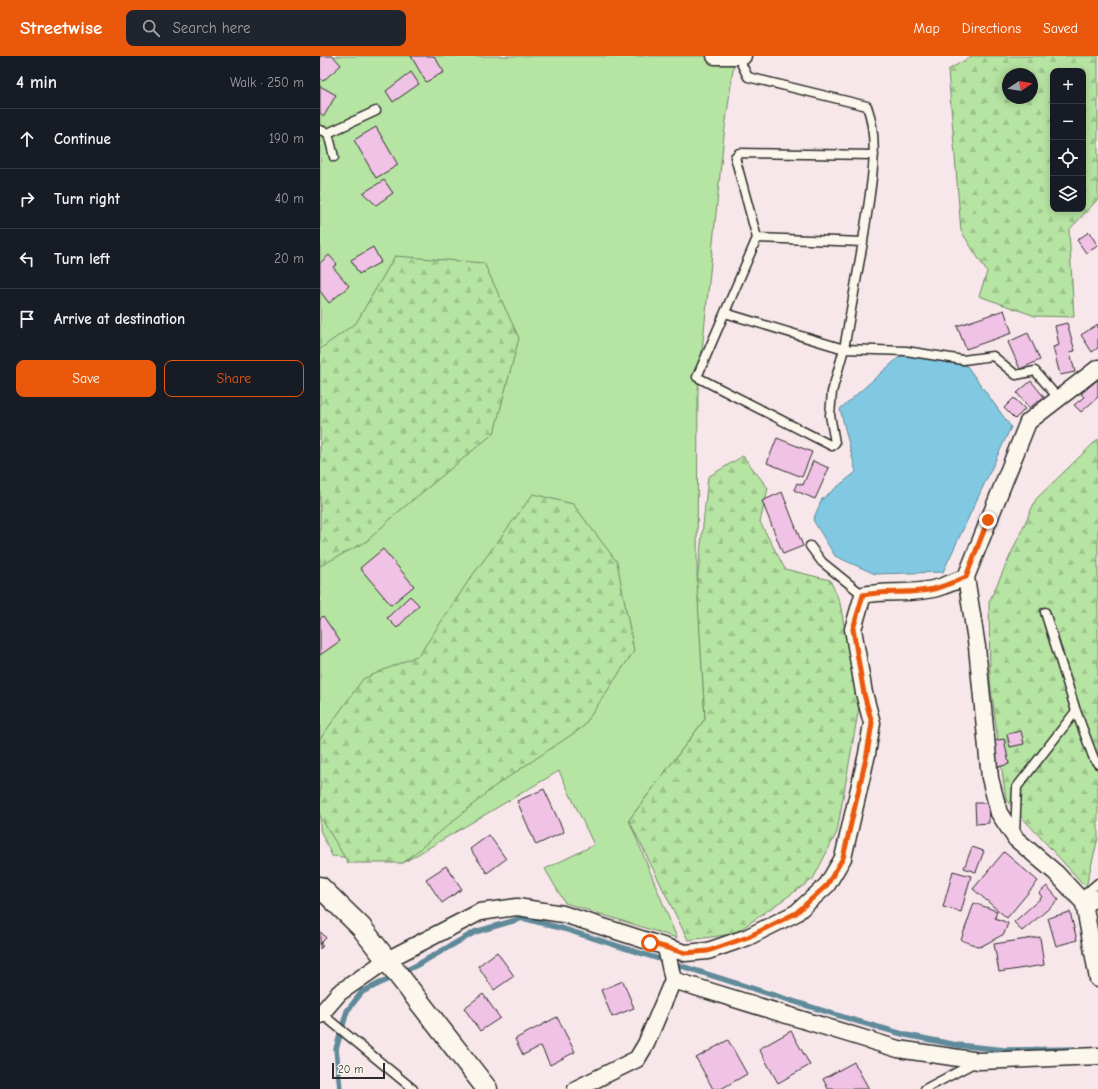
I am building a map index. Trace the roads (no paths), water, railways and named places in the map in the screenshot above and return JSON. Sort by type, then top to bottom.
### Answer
[{"type":"street","points":[[715,56],[741,57]]},
{"type":"street","points":[[1098,368],[1028,422],[966,577],[977,647],[990,778],[999,813],[1015,837],[1087,900],[1098,979]]},
{"type":"street","points":[[321,1015],[340,993],[387,960],[480,912],[517,907],[563,914],[685,953],[708,951],[748,937],[796,913],[827,885],[843,858],[867,754],[872,723],[864,694],[853,629],[863,595],[880,591],[913,591],[936,588],[966,577]]},
{"type":"street","points":[[320,887],[362,927],[487,1089]]},
{"type":"street","points":[[576,1089],[637,1059],[646,1044],[673,980],[666,948]]},
{"type":"street","points":[[673,980],[898,1049],[979,1061],[1098,1056]]},
{"type":"lane","points":[[741,57],[748,77],[867,106],[873,122],[874,155],[862,242],[844,349],[832,392],[830,415],[836,443],[832,446],[697,376],[758,238],[735,157],[739,154],[874,155]]},
{"type":"lane","points":[[328,134],[376,111]]},
{"type":"lane","points":[[320,130],[328,134],[334,157]]},
{"type":"lane","points":[[758,238],[862,242]]},
{"type":"lane","points":[[725,313],[844,349],[906,351],[963,360],[993,356],[1016,375],[1035,371],[1059,399]]},
{"type":"lane","points":[[810,546],[822,562],[863,595]]},
{"type":"lane","points":[[1045,612],[1076,711],[1094,759],[1098,764]]},
{"type":"lane","points":[[1015,837],[1017,787],[1076,711]]},
{"type":"lane","points":[[1087,900],[1098,883]]},
{"type":"lane","points":[[321,1015],[413,1089]]},
{"type":"lane","points":[[925,1089],[979,1061]]},
{"type":"water","points":[[906,351],[967,366],[1011,427],[943,572],[875,574],[835,556],[813,520],[822,499],[856,472],[840,409]]},
{"type":"waterway","points":[[340,1089],[336,1049],[347,1011],[362,992],[417,965],[475,932],[523,918],[564,929],[853,1020],[906,1035],[957,1045],[1005,1050],[1074,1049]]}]
